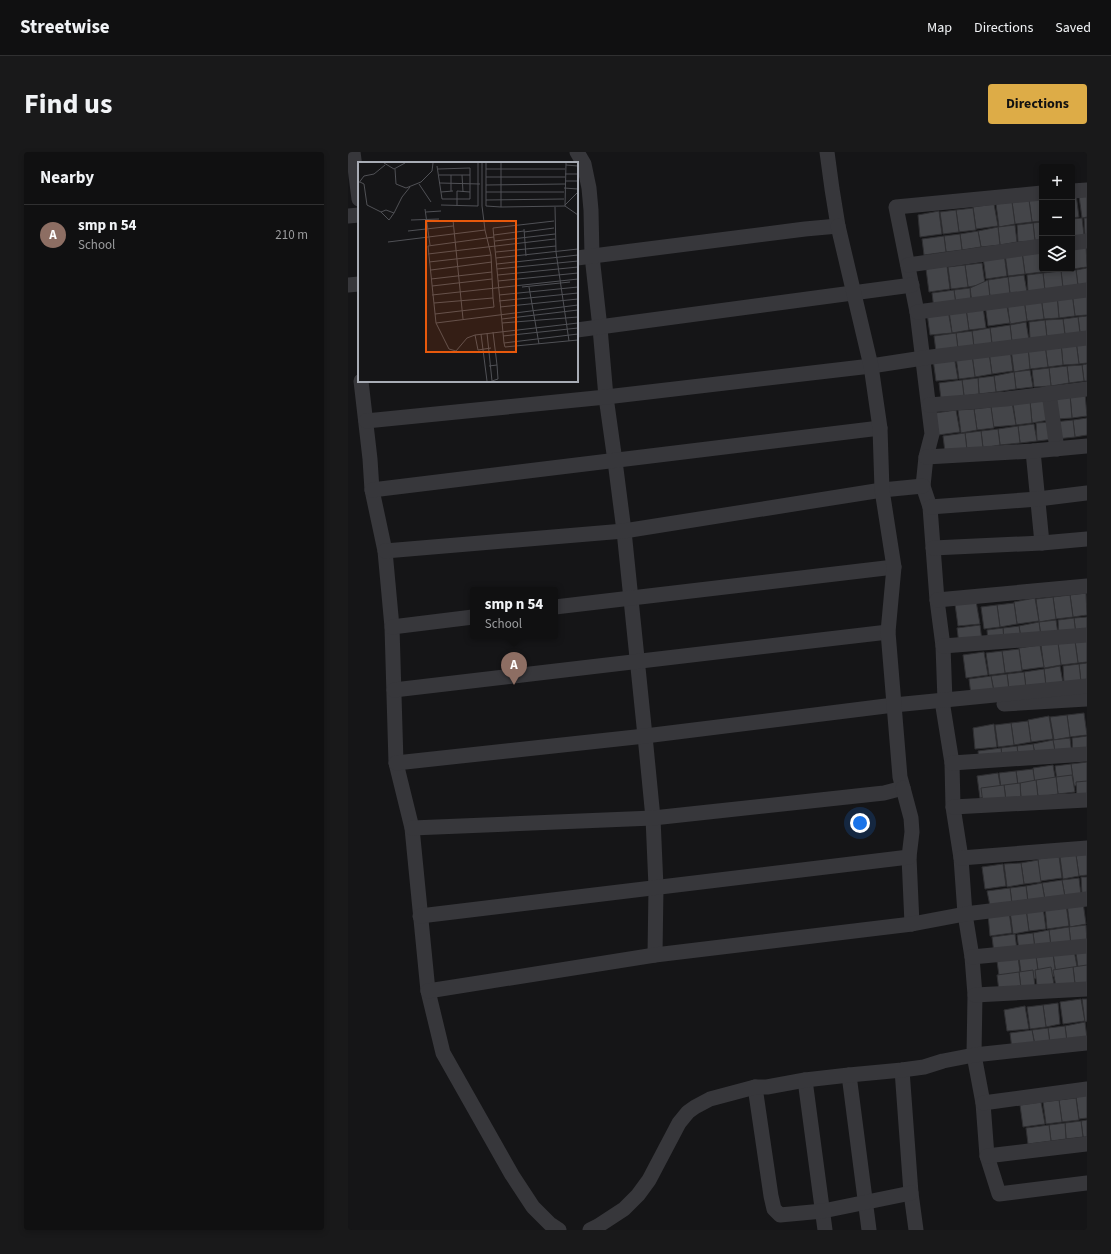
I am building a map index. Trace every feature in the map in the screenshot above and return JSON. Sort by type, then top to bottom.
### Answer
[{"type":"street","points":[[353,152],[358,191]]},
{"type":"street","points":[[577,152],[584,164],[589,188],[592,256],[606,396],[624,531],[638,662],[653,818],[656,887],[655,955]]},
{"type":"street","points":[[828,152],[838,226],[855,292],[871,366],[880,428],[882,490],[894,567],[888,632],[900,777],[911,818],[912,832],[909,857],[912,924]]},
{"type":"street","points":[[1075,191],[1087,190]]},
{"type":"street","points":[[1039,193],[896,207],[917,312],[932,434],[926,457],[923,486],[930,507],[937,600],[943,646],[944,704],[952,764],[953,807],[961,858],[965,914],[972,957],[975,994],[974,1054],[983,1103],[987,1156],[999,1194],[1087,1183]]},
{"type":"street","points":[[348,216],[358,215]]},
{"type":"street","points":[[578,258],[838,226]]},
{"type":"street","points":[[1075,243],[1087,241]]},
{"type":"street","points":[[908,265],[1039,246]]},
{"type":"street","points":[[348,285],[358,284]]},
{"type":"street","points":[[578,330],[912,285]]},
{"type":"street","points":[[917,312],[1087,290]]},
{"type":"street","points":[[366,421],[871,366],[923,358],[1087,338]]},
{"type":"street","points":[[361,382],[372,490],[385,552],[392,627],[396,763],[412,828],[428,991],[443,1053],[512,1175],[533,1207],[550,1224],[559,1230]]},
{"type":"street","points":[[929,404],[1006,398],[1087,389]]},
{"type":"street","points":[[1049,393],[1057,449]]},
{"type":"street","points":[[372,490],[880,428]]},
{"type":"street","points":[[926,457],[1034,451],[1087,446]]},
{"type":"street","points":[[1034,451],[1042,544]]},
{"type":"street","points":[[385,552],[624,531],[882,490],[923,486]]},
{"type":"street","points":[[930,507],[1087,494]]},
{"type":"street","points":[[933,548],[1042,544],[1087,539]]},
{"type":"street","points":[[558,607],[894,567]]},
{"type":"street","points":[[937,600],[1087,586]]},
{"type":"street","points":[[392,627],[470,617]]},
{"type":"street","points":[[394,690],[888,632]]},
{"type":"street","points":[[943,646],[1087,634]]},
{"type":"street","points":[[944,704],[1087,686]]},
{"type":"street","points":[[396,763],[645,736],[894,705],[1087,700]]},
{"type":"street","points":[[952,764],[1087,754]]},
{"type":"street","points":[[412,828],[653,818],[884,793],[903,788]]},
{"type":"street","points":[[953,807],[1087,800]]},
{"type":"street","points":[[961,858],[1087,848]]},
{"type":"street","points":[[420,916],[909,857]]},
{"type":"street","points":[[428,991],[655,955],[912,924],[965,914],[1087,899]]},
{"type":"street","points":[[972,957],[1087,946]]},
{"type":"street","points":[[975,994],[1087,988]]},
{"type":"street","points":[[590,1230],[624,1209],[638,1195],[649,1180],[679,1123],[688,1112],[710,1099],[755,1087],[767,1087],[805,1080],[924,1067],[974,1054],[1087,1043]]},
{"type":"street","points":[[902,1070],[911,1193],[916,1230]]},
{"type":"street","points":[[849,1075],[869,1230]]},
{"type":"street","points":[[805,1080],[825,1230]]},
{"type":"street","points":[[755,1087],[774,1209],[780,1215],[823,1211],[911,1193]]},
{"type":"street","points":[[983,1103],[1087,1089]]},
{"type":"street","points":[[987,1156],[1087,1144]]},
{"type":"building","points":[[1075,194],[1076,194],[1079,217],[1075,218]]},
{"type":"building","points":[[1087,195],[1087,217],[1082,218],[1079,196]]},
{"type":"building","points":[[1039,198],[1039,221],[1032,222],[1029,200]]},
{"type":"building","points":[[1029,200],[1032,222],[1015,224],[1012,202]]},
{"type":"building","points":[[1012,202],[1015,224],[999,227],[996,204]]},
{"type":"building","points":[[994,204],[998,226],[976,229],[973,207]]},
{"type":"building","points":[[973,208],[976,230],[959,232],[956,210]]},
{"type":"building","points":[[956,210],[959,232],[943,234],[940,212]]},
{"type":"building","points":[[939,211],[942,234],[920,237],[918,215]]},
{"type":"building","points":[[1082,218],[1084,235],[1075,236],[1075,219]]},
{"type":"building","points":[[1084,218],[1087,218],[1087,236],[1085,236]]},
{"type":"building","points":[[1039,222],[1039,240],[1035,241],[1033,223]]},
{"type":"building","points":[[1033,223],[1035,241],[1018,242],[1017,225]]},
{"type":"building","points":[[1015,225],[1017,242],[1000,245],[998,227]]},
{"type":"building","points":[[998,227],[1000,245],[981,247],[978,231]]},
{"type":"building","points":[[978,231],[981,247],[962,250],[960,234]]},
{"type":"building","points":[[960,234],[962,250],[946,252],[944,236]]},
{"type":"building","points":[[944,236],[946,252],[924,255],[922,239]]},
{"type":"building","points":[[1086,244],[1087,267],[1075,269],[1075,245]]},
{"type":"building","points":[[1039,250],[1039,272],[1042,272],[1025,274],[1022,252]]},
{"type":"building","points":[[1022,252],[1025,274],[1008,276],[1005,254]]},
{"type":"building","points":[[1004,253],[1007,276],[986,279],[983,257]]},
{"type":"building","points":[[982,263],[985,284],[968,287],[965,265]]},
{"type":"building","points":[[965,265],[968,287],[951,289],[948,267]]},
{"type":"building","points":[[947,266],[950,289],[929,292],[926,269]]},
{"type":"building","points":[[1087,268],[1087,285],[1078,286],[1076,270]]},
{"type":"building","points":[[1075,270],[1078,286],[1063,288],[1061,272],[1075,272]]},
{"type":"building","points":[[1061,272],[1063,288],[1045,291],[1043,273]]},
{"type":"building","points":[[1043,273],[1045,291],[1028,292],[1027,275]]},
{"type":"building","points":[[1024,275],[1027,292],[1010,294],[1008,277]]},
{"type":"building","points":[[1008,277],[1010,294],[990,297],[988,280]]},
{"type":"building","points":[[988,280],[990,297],[972,303],[970,288]]},
{"type":"building","points":[[970,288],[971,303],[956,305],[954,290]]},
{"type":"building","points":[[954,290],[956,305],[934,309],[932,293]]},
{"type":"building","points":[[1087,291],[1087,315],[1075,316],[1072,293]]},
{"type":"building","points":[[1072,293],[1075,316],[1059,318],[1057,295]]},
{"type":"building","points":[[1057,295],[1059,318],[1044,319],[1041,297]]},
{"type":"building","points":[[1041,297],[1044,319],[1027,321],[1024,300]]},
{"type":"building","points":[[1024,300],[1027,321],[1010,324],[1007,301]]},
{"type":"building","points":[[1006,301],[1010,323],[988,326],[985,304]]},
{"type":"building","points":[[983,307],[986,328],[969,330],[966,309]]},
{"type":"building","points":[[966,309],[969,330],[952,333],[949,311]]},
{"type":"building","points":[[948,310],[952,333],[930,335],[927,313]]},
{"type":"building","points":[[1087,316],[1087,333],[1080,333],[1078,317]]},
{"type":"building","points":[[1078,317],[1080,333],[1065,335],[1063,319]]},
{"type":"building","points":[[1063,319],[1065,335],[1047,338],[1045,320]]},
{"type":"building","points":[[1045,320],[1047,338],[1030,339],[1029,322]]},
{"type":"building","points":[[1026,322],[1029,340],[1012,342],[1010,325]]},
{"type":"building","points":[[1010,325],[1012,342],[992,344],[990,328]]},
{"type":"building","points":[[990,328],[992,344],[974,347],[972,331]]},
{"type":"building","points":[[972,331],[974,347],[958,349],[956,333]]},
{"type":"building","points":[[956,333],[958,349],[936,352],[934,336]]},
{"type":"building","points":[[1087,339],[1087,363],[1079,364],[1076,341]]},
{"type":"building","points":[[1076,341],[1079,364],[1063,365],[1061,343]]},
{"type":"building","points":[[1061,343],[1063,365],[1048,367],[1045,345]]},
{"type":"building","points":[[1045,345],[1048,367],[1030,369],[1028,347]]},
{"type":"building","points":[[1028,347],[1030,369],[1014,372],[1011,349]]},
{"type":"building","points":[[1010,349],[1013,371],[992,374],[989,352]]},
{"type":"building","points":[[989,353],[992,374],[975,377],[972,355]]},
{"type":"building","points":[[972,355],[975,377],[959,379],[956,357]]},
{"type":"building","points":[[954,356],[958,379],[936,381],[933,359]]},
{"type":"building","points":[[1087,364],[1087,381],[1084,381],[1082,365]]},
{"type":"building","points":[[1082,365],[1084,381],[1069,383],[1067,366]]},
{"type":"building","points":[[1067,366],[1069,383],[1051,386],[1049,368]]},
{"type":"building","points":[[1049,368],[1051,386],[1034,387],[1032,370]]},
{"type":"building","points":[[1030,370],[1033,387],[1016,389],[1014,372]]},
{"type":"building","points":[[1014,372],[1016,389],[996,392],[994,376]]},
{"type":"building","points":[[994,376],[996,392],[979,394],[978,378]]},
{"type":"building","points":[[978,378],[979,394],[964,396],[962,380]]},
{"type":"building","points":[[962,380],[964,396],[941,399],[939,383]]},
{"type":"building","points":[[1085,393],[1087,416],[1072,418],[1070,395]]},
{"type":"building","points":[[1070,395],[1072,418],[1057,419],[1054,397]]},
{"type":"building","points":[[1047,399],[1049,420],[1032,423],[1030,401]]},
{"type":"building","points":[[1030,401],[1032,423],[1016,425],[1013,403]]},
{"type":"building","points":[[1012,402],[1016,425],[993,427],[991,406]]},
{"type":"building","points":[[991,407],[994,428],[977,430],[974,409]]},
{"type":"building","points":[[974,409],[977,430],[961,433],[958,410]]},
{"type":"building","points":[[956,410],[960,432],[938,435],[935,413]]},
{"type":"building","points":[[1087,418],[1087,435],[1075,437],[1073,420]]},
{"type":"building","points":[[1073,420],[1075,437],[1056,439],[1054,422]]},
{"type":"building","points":[[1052,422],[1054,439],[1037,441],[1036,423]]},
{"type":"building","points":[[1034,424],[1037,441],[1020,443],[1018,426]]},
{"type":"building","points":[[1018,426],[1020,443],[1000,445],[998,429]]},
{"type":"building","points":[[998,429],[1000,445],[983,448],[981,431]]},
{"type":"building","points":[[981,431],[983,448],[967,450],[965,433]]},
{"type":"building","points":[[965,433],[967,450],[945,452],[943,436]]},
{"type":"building","points":[[1086,593],[1087,615],[1073,617],[1070,595]]},
{"type":"building","points":[[1070,595],[1073,617],[1056,619],[1053,597]]},
{"type":"building","points":[[1053,597],[1056,619],[1039,622],[1036,599]]},
{"type":"building","points":[[1035,598],[1039,621],[1017,624],[1014,602]]},
{"type":"building","points":[[976,601],[980,624],[958,626],[955,604]]},
{"type":"building","points":[[1014,603],[1017,624],[1000,627],[997,605]]},
{"type":"building","points":[[997,605],[1000,627],[984,629],[981,607]]},
{"type":"building","points":[[1087,617],[1087,634],[1076,636],[1074,618]]},
{"type":"building","points":[[1074,618],[1076,636],[1059,637],[1058,620]]},
{"type":"building","points":[[1056,620],[1058,634],[1041,637],[1039,622]]},
{"type":"building","points":[[1039,622],[1041,637],[1021,639],[1019,626]]},
{"type":"building","points":[[980,625],[982,641],[959,644],[957,628]]},
{"type":"building","points":[[1019,626],[1021,639],[1004,641],[1003,628]]},
{"type":"building","points":[[1003,628],[1004,641],[988,643],[987,630]]},
{"type":"building","points":[[1087,639],[1087,662],[1078,663],[1075,641]]},
{"type":"building","points":[[1075,641],[1078,663],[1061,665],[1058,643]]},
{"type":"building","points":[[1058,643],[1061,665],[1044,668],[1041,645]]},
{"type":"building","points":[[1040,645],[1044,667],[1022,670],[1019,648]]},
{"type":"building","points":[[1019,649],[1022,671],[1005,673],[1002,651]]},
{"type":"building","points":[[1002,651],[1005,673],[989,675],[986,653]]},
{"type":"building","points":[[984,652],[988,675],[966,678],[963,655]]},
{"type":"building","points":[[1087,663],[1087,681],[1081,682],[1079,664]]},
{"type":"building","points":[[1079,664],[1081,682],[1064,683],[1063,666]]},
{"type":"building","points":[[1060,666],[1063,683],[1046,686],[1044,669]]},
{"type":"building","points":[[1044,669],[1046,686],[1026,688],[1024,672]]},
{"type":"building","points":[[1024,672],[1026,688],[1009,690],[1007,674]]},
{"type":"building","points":[[1007,674],[1009,690],[994,692],[991,676]]},
{"type":"building","points":[[991,676],[994,692],[971,695],[969,679]]},
{"type":"building","points":[[1084,713],[1087,735],[1070,737],[1067,715]]},
{"type":"building","points":[[1067,715],[1070,737],[1054,740],[1050,717]]},
{"type":"building","points":[[1049,716],[1053,739],[1031,742],[1028,720]]},
{"type":"building","points":[[1028,721],[1031,742],[1014,745],[1011,723]]},
{"type":"building","points":[[1011,723],[1014,745],[998,747],[995,725]]},
{"type":"building","points":[[994,724],[997,747],[975,749],[973,728]]},
{"type":"building","points":[[1087,736],[1087,754],[1073,755],[1072,738]]},
{"type":"building","points":[[1070,738],[1072,755],[1056,757],[1053,740]]},
{"type":"building","points":[[1053,740],[1056,757],[1036,760],[1033,744]]},
{"type":"building","points":[[1033,744],[1036,760],[1019,762],[1017,746]]},
{"type":"building","points":[[1017,746],[1019,762],[1003,764],[1001,748]]},
{"type":"building","points":[[1001,748],[1003,764],[980,767],[978,751]]},
{"type":"building","points":[[1087,762],[1087,784],[1074,786],[1071,764]]},
{"type":"building","points":[[1071,764],[1074,786],[1058,788],[1055,766]]},
{"type":"building","points":[[1053,765],[1057,788],[1035,790],[1033,768]]},
{"type":"building","points":[[1033,769],[1036,791],[1019,793],[1016,771]]},
{"type":"building","points":[[1016,771],[1019,793],[1002,796],[999,773]]},
{"type":"building","points":[[998,773],[1002,795],[980,798],[977,776]]},
{"type":"building","points":[[1072,775],[1075,792],[1058,794],[1056,777]]},
{"type":"building","points":[[1056,777],[1058,794],[1038,797],[1036,780]]},
{"type":"building","points":[[1036,780],[1038,797],[1021,799],[1020,783]]},
{"type":"building","points":[[1087,781],[1087,798],[1077,799],[1076,782]]},
{"type":"building","points":[[1020,783],[1021,799],[1006,801],[1004,785]]},
{"type":"building","points":[[1004,785],[1006,801],[983,803],[981,788]]},
{"type":"building","points":[[1087,853],[1087,875],[1079,876],[1076,855]]},
{"type":"building","points":[[1076,855],[1079,876],[1063,879],[1060,857]]},
{"type":"building","points":[[1059,856],[1062,878],[1040,881],[1038,859]]},
{"type":"building","points":[[1038,860],[1041,882],[1024,884],[1021,863]]},
{"type":"building","points":[[1021,863],[1024,884],[1007,887],[1004,864]]},
{"type":"building","points":[[1003,864],[1006,886],[985,889],[982,867]]},
{"type":"building","points":[[1081,877],[1087,877],[1087,894],[1082,895]]},
{"type":"building","points":[[1079,878],[1081,895],[1065,897],[1062,880]]},
{"type":"building","points":[[1062,880],[1065,897],[1045,900],[1042,883]]},
{"type":"building","points":[[1042,883],[1045,900],[1028,902],[1026,886]]},
{"type":"building","points":[[1026,886],[1028,902],[1012,904],[1010,888]]},
{"type":"building","points":[[1010,888],[1012,904],[990,906],[987,891]]},
{"type":"building","points":[[1083,902],[1086,924],[1070,927],[1067,904]]},
{"type":"building","points":[[1066,904],[1069,926],[1047,929],[1045,907]]},
{"type":"building","points":[[1043,907],[1046,929],[1029,931],[1026,909]]},
{"type":"building","points":[[1026,909],[1029,931],[1013,934],[1010,911]]},
{"type":"building","points":[[1009,911],[1012,933],[990,936],[988,914]]},
{"type":"building","points":[[1086,925],[1087,942],[1071,945],[1069,927]]},
{"type":"building","points":[[1069,927],[1071,945],[1051,947],[1049,930]]},
{"type":"building","points":[[1049,930],[1051,947],[1035,949],[1033,933]]},
{"type":"building","points":[[1033,933],[1035,949],[1019,951],[1017,935]]},
{"type":"building","points":[[1015,934],[1017,950],[994,953],[992,937]]},
{"type":"building","points":[[1074,950],[1078,972],[1056,975],[1053,953]]},
{"type":"building","points":[[1087,952],[1087,974],[1079,975],[1076,953]]},
{"type":"building","points":[[1053,954],[1056,976],[1039,978],[1036,956]]},
{"type":"building","points":[[1036,956],[1039,978],[1022,980],[1019,958]]},
{"type":"building","points":[[1018,957],[1021,980],[1000,983],[997,961]]},
{"type":"building","points":[[1087,965],[1087,983],[1075,984],[1073,967]]},
{"type":"building","points":[[1051,967],[1054,984],[1037,986],[1035,970]]},
{"type":"building","points":[[1073,967],[1075,984],[1056,987],[1053,970]]},
{"type":"building","points":[[1033,970],[1035,986],[1021,988],[1019,972]]},
{"type":"building","points":[[1019,972],[1021,988],[999,991],[997,975]]},
{"type":"building","points":[[1081,999],[1085,1021],[1063,1024],[1060,1002]]},
{"type":"building","points":[[1082,999],[1087,999],[1087,1021],[1085,1022]]},
{"type":"building","points":[[1058,1003],[1060,1024],[1046,1027],[1043,1005]]},
{"type":"building","points":[[1043,1005],[1046,1027],[1030,1029],[1027,1007]]},
{"type":"building","points":[[1025,1006],[1029,1029],[1007,1031],[1004,1010]]},
{"type":"building","points":[[1085,1022],[1087,1038],[1067,1042],[1065,1026]]},
{"type":"building","points":[[1065,1026],[1067,1042],[1050,1044],[1048,1028]]},
{"type":"building","points":[[1048,1028],[1050,1044],[1035,1046],[1032,1030]]},
{"type":"building","points":[[1032,1030],[1035,1046],[1012,1049],[1010,1033]]},
{"type":"building","points":[[1087,1095],[1087,1118],[1079,1119],[1076,1097]]},
{"type":"building","points":[[1076,1098],[1079,1120],[1062,1122],[1059,1100]]},
{"type":"building","points":[[1059,1100],[1062,1122],[1046,1124],[1043,1102]]},
{"type":"building","points":[[1041,1102],[1045,1124],[1023,1127],[1020,1105]]},
{"type":"building","points":[[1087,1120],[1087,1137],[1083,1137],[1081,1121]]},
{"type":"building","points":[[1081,1121],[1083,1137],[1066,1139],[1065,1123]]},
{"type":"building","points":[[1065,1123],[1066,1139],[1051,1141],[1049,1125]]},
{"type":"building","points":[[1049,1125],[1051,1141],[1028,1144],[1026,1128]]},
{"type":"place","name":"smp n 54","points":[[514,685]]}]
